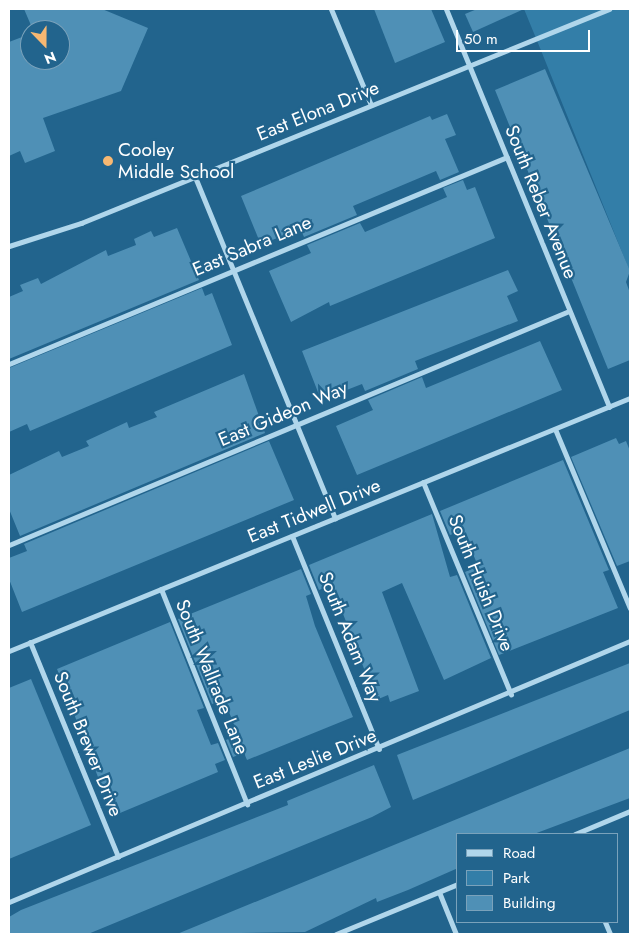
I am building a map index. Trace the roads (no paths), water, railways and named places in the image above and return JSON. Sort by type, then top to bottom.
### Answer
[{"type":"street","points":[[331,9],[371,106]]},
{"type":"street","name":"South Reber Avenue","points":[[446,9],[609,407]]},
{"type":"street","name":"East Elona Drive","points":[[9,246],[52,234],[609,9]]},
{"type":"street","name":"East Sabra Lane","points":[[9,364],[233,269],[507,157]]},
{"type":"street","points":[[195,177],[335,518]]},
{"type":"street","name":"East Gideon Way","points":[[9,545],[569,310]]},
{"type":"street","name":"East Tidwell Drive","points":[[9,651],[630,398]]},
{"type":"street","points":[[554,429],[630,608]]},
{"type":"street","name":"South Huish Drive","points":[[423,482],[511,694]]},
{"type":"street","name":"South Adam Way","points":[[292,536],[379,749]]},
{"type":"street","name":"South Wallrade Lane","points":[[161,589],[247,804]]},
{"type":"street","name":"East Leslie Drive","points":[[9,902],[511,694],[630,641]]},
{"type":"street","name":"South Brewer Drive","points":[[30,642],[118,857]]},
{"type":"street","points":[[577,833],[630,811]]},
{"type":"street","points":[[336,934],[456,885]]},
{"type":"street","points":[[438,892],[456,934]]},
{"type":"place","name":"Cooley Middle School","points":[[108,161]]}]
